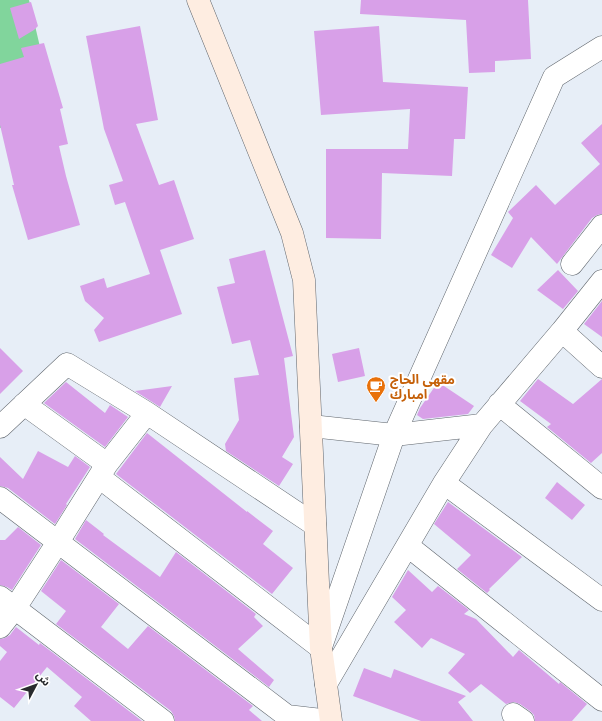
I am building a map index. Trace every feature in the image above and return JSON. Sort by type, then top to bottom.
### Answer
[{"type":"main road","points":[[198,0],[292,233],[304,280],[321,648],[331,721]]},
{"type":"street","points":[[24,404],[321,648],[394,435],[554,77],[602,46]]},
{"type":"street","points":[[572,264],[602,226]]},
{"type":"street","points":[[326,684],[444,482],[482,425],[562,331],[602,281]]},
{"type":"street","points":[[562,331],[602,367]]},
{"type":"street","points":[[0,427],[67,364],[147,413],[315,525]]},
{"type":"street","points":[[499,404],[602,488]]},
{"type":"street","points":[[0,627],[7,602],[58,542],[103,470],[147,413]]},
{"type":"street","points":[[311,426],[394,435],[482,425]]},
{"type":"street","points":[[444,482],[602,600]]},
{"type":"street","points":[[0,498],[287,716],[331,721]]},
{"type":"street","points":[[408,546],[602,700]]},
{"type":"street","points":[[7,602],[163,721]]},
{"type":"green space","points":[[0,0],[29,0],[55,111],[0,128]]},
{"type":"building","points":[[361,0],[528,0],[531,59],[495,61],[495,72],[469,73],[466,20],[360,14]]},
{"type":"building","points":[[31,2],[38,26],[19,39],[10,8]]},
{"type":"building","points":[[140,26],[158,120],[136,124],[159,185],[174,180],[194,239],[160,250],[182,314],[99,342],[94,330],[104,318],[85,301],[80,286],[104,278],[107,288],[150,274],[125,202],[115,205],[109,185],[123,181],[104,129],[86,36]]},
{"type":"building","points":[[379,26],[383,82],[468,87],[465,139],[454,139],[452,176],[382,173],[381,239],[326,238],[326,149],[408,149],[410,109],[321,115],[314,31]]},
{"type":"building","points":[[44,43],[63,108],[60,109],[68,144],[59,146],[80,225],[28,240],[12,185],[14,185],[0,125],[0,64],[24,57],[21,48]]},
{"type":"building","points":[[602,124],[602,214],[592,218],[557,264],[531,237],[512,268],[491,255],[513,218],[508,212],[536,185],[555,205],[600,164],[581,143]]},
{"type":"building","points":[[265,250],[293,356],[284,358],[294,437],[282,457],[293,464],[279,486],[226,451],[225,444],[239,420],[234,378],[259,375],[250,340],[232,344],[217,287],[235,283],[229,259]]},
{"type":"building","points":[[558,270],[578,291],[563,309],[537,290]]},
{"type":"building","points":[[602,301],[602,337],[584,324]]},
{"type":"building","points":[[0,348],[23,371],[0,394]]},
{"type":"building","points":[[359,348],[365,376],[338,382],[332,354]]},
{"type":"building","points":[[538,379],[573,404],[602,379],[602,453],[591,463],[547,427],[551,424],[520,401]]},
{"type":"building","points":[[66,382],[105,413],[110,405],[128,417],[105,447],[44,403]]},
{"type":"building","points":[[438,382],[474,406],[468,414],[423,419],[417,415],[420,408]]},
{"type":"building","points":[[172,386],[160,407],[135,391]]},
{"type":"building","points":[[147,433],[273,531],[263,544],[293,568],[272,594],[116,474]]},
{"type":"building","points":[[38,451],[68,467],[75,456],[90,467],[55,524],[8,488],[0,486],[0,457],[23,479]]},
{"type":"building","points":[[557,482],[585,505],[572,520],[545,498]]},
{"type":"building","points":[[448,502],[522,557],[489,589],[490,590],[487,593],[457,569],[471,555],[434,524]]},
{"type":"building","points":[[86,520],[104,534],[103,535],[160,577],[176,552],[256,614],[254,617],[263,626],[238,649],[274,680],[269,687],[75,539]]},
{"type":"building","points":[[18,527],[41,545],[12,590],[0,585],[0,540],[5,540]]},
{"type":"building","points":[[61,560],[119,604],[101,627],[128,649],[148,626],[253,706],[249,710],[262,721],[175,721],[171,711],[56,624],[66,611],[41,591]]},
{"type":"building","points":[[408,570],[432,592],[438,586],[469,610],[464,614],[476,619],[513,657],[519,650],[559,684],[560,682],[587,704],[572,721],[535,721],[534,715],[520,704],[514,702],[506,704],[481,684],[470,693],[448,673],[465,654],[431,638],[422,648],[394,622],[406,610],[392,597]]},
{"type":"building","points":[[16,627],[39,645],[40,643],[142,721],[91,721],[74,706],[82,697],[47,667],[14,708],[0,697],[0,661],[7,652],[0,646],[0,639],[10,635]]},
{"type":"building","points":[[364,668],[391,678],[394,669],[466,696],[458,702],[473,721],[421,721],[353,696]]},
{"type":"place","name":"مقهى الحاج امبارك","points":[[376,403]]}]
